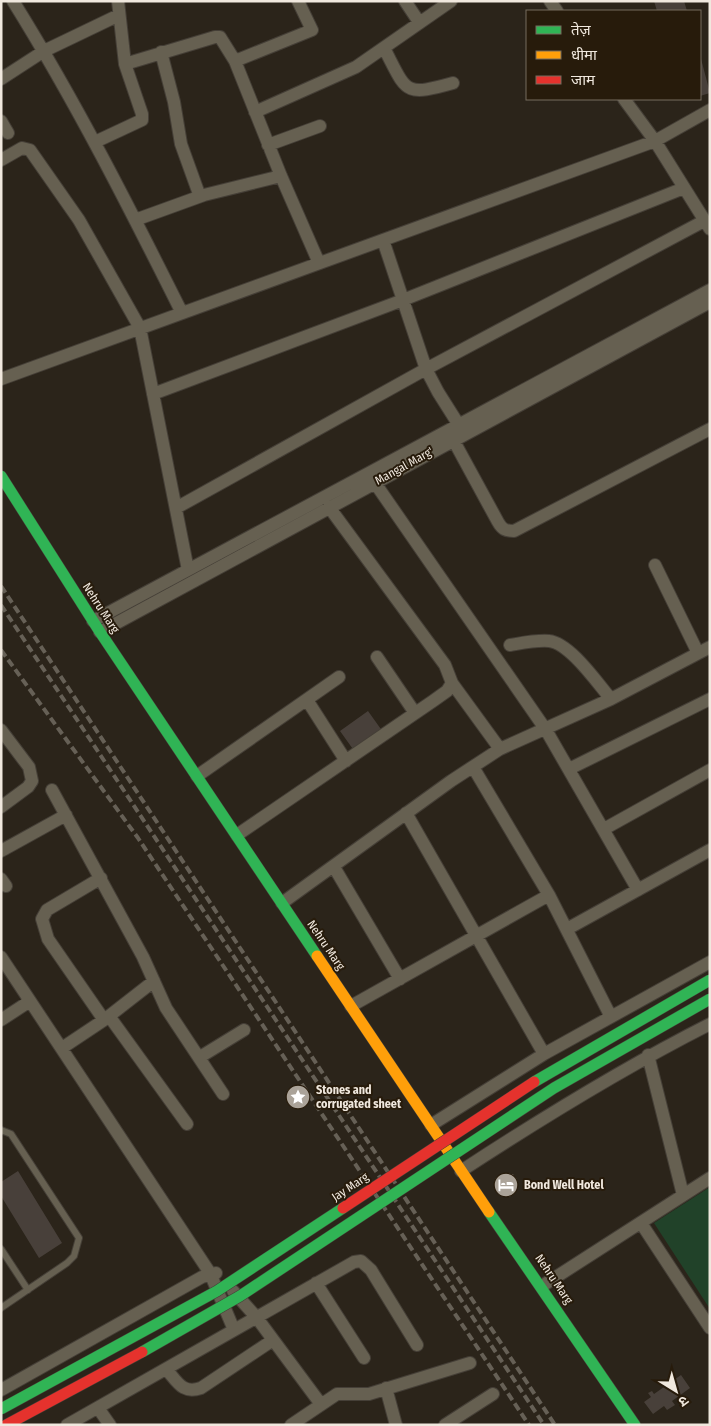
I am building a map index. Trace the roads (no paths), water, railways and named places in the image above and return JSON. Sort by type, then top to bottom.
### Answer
[{"type":"main road","name":"Nehru Marg","points":[[1,476],[96,626],[461,1171],[542,1286],[635,1425]]},
{"type":"main road","name":"Jay Marg","points":[[1,1409],[217,1290],[551,1071],[710,980]]},
{"type":"main road","points":[[6,1425],[180,1331],[240,1296],[554,1088],[710,999]]},
{"type":"street","points":[[13,1],[44,51],[95,142],[182,313]]},
{"type":"street","points":[[95,142],[142,120],[142,114],[125,64],[118,1]]},
{"type":"street","points":[[234,61],[312,30],[298,1]]},
{"type":"street","points":[[405,1],[420,22]]},
{"type":"street","points":[[255,112],[356,66],[451,1]]},
{"type":"street","points":[[1,79],[44,51],[119,15]]},
{"type":"street","points":[[125,64],[161,52],[220,37],[234,61],[319,263]]},
{"type":"street","points":[[384,48],[405,86],[414,91],[424,91],[453,83]]},
{"type":"street","points":[[161,52],[174,102],[181,144],[195,189],[199,194],[204,195]]},
{"type":"street","points":[[176,508],[426,369],[707,225],[655,140],[625,100]]},
{"type":"street","points":[[1,379],[655,140],[710,110]]},
{"type":"street","points":[[1,121],[8,132]]},
{"type":"street","points":[[268,145],[320,126]]},
{"type":"street","points":[[1,160],[22,148],[30,150],[79,220],[140,328],[188,570]]},
{"type":"street","points":[[135,220],[204,195],[281,176]]},
{"type":"street","points":[[153,394],[403,300],[684,188]]},
{"type":"street","points":[[383,240],[426,369],[498,522],[507,531],[514,531],[710,429]]},
{"type":"street","points":[[96,626],[188,570],[456,431],[710,290]]},
{"type":"street","name":"Mangal Marg'","points":[[96,626],[374,483],[456,431],[710,302]]},
{"type":"street","points":[[374,483],[546,730],[638,890]]},
{"type":"street","points":[[329,507],[445,665],[452,683],[500,749]]},
{"type":"street","points":[[282,903],[406,813],[500,749],[546,730],[611,699],[704,650],[654,565]]},
{"type":"street","points":[[510,645],[542,641],[557,643],[576,659],[611,699]]},
{"type":"street","points":[[377,657],[415,713]]},
{"type":"street","points":[[197,776],[339,677]]},
{"type":"street","points":[[237,835],[415,713],[447,690],[452,683]]},
{"type":"street","points":[[569,769],[710,699]]},
{"type":"street","points":[[307,700],[346,761]]},
{"type":"street","points":[[1,730],[28,767],[32,781],[1,807]]},
{"type":"street","points":[[473,766],[549,895],[611,1017]]},
{"type":"street","points":[[604,830],[710,770]]},
{"type":"street","points":[[52,790],[101,878],[166,1008],[200,1057],[222,1094]]},
{"type":"street","points":[[406,813],[544,1054]]},
{"type":"street","points":[[1,851],[66,815]]},
{"type":"street","points":[[567,929],[710,850]]},
{"type":"street","points":[[334,866],[400,979]]},
{"type":"street","points":[[101,878],[47,910],[42,919],[48,939],[187,1124]]},
{"type":"street","points":[[351,1006],[549,895]]},
{"type":"street","points":[[1,957],[210,1273],[234,1330]]},
{"type":"street","points":[[431,1125],[544,1054],[710,962]]},
{"type":"street","points":[[62,1048],[106,1018],[154,981]]},
{"type":"street","points":[[1,1020],[30,1001]]},
{"type":"street","points":[[461,1171],[563,1105],[648,1055],[710,1024]]},
{"type":"street","points":[[200,1057],[244,1030]]},
{"type":"street","points":[[648,1055],[684,1194]]},
{"type":"street","points":[[542,1286],[710,1178]]},
{"type":"street","points":[[641,1223],[710,1328]]},
{"type":"street","points":[[67,1425],[167,1370],[354,1262],[361,1261],[366,1264],[417,1345]]},
{"type":"street","points":[[1,1390],[210,1273],[216,1273],[257,1318],[320,1403]]},
{"type":"street","points":[[316,1283],[364,1358]]},
{"type":"street","points":[[167,1370],[181,1388],[192,1391],[201,1388],[273,1340]]},
{"type":"street","points":[[291,1425],[305,1421],[320,1403],[337,1394],[360,1395],[470,1363]]},
{"type":"street","points":[[386,1388],[396,1425]]},
{"type":"street","points":[[445,1425],[493,1394]]},
{"type":"street","points":[[98,1408],[110,1425]]},
{"type":"lane","points":[[1,1130],[11,1134],[79,1238],[74,1256],[61,1268],[1,1308]]},
{"type":"lane","points":[[1,1249],[28,1290]]},
{"type":"railway","points":[[1,586],[555,1425]]},
{"type":"railway","points":[[1,605],[544,1425]]},
{"type":"railway","points":[[1,650],[138,838],[529,1425]]},
{"type":"place","name":"Stones and corrugated sheet","points":[[298,1097]]},
{"type":"place","name":"Bond Well Hotel","points":[[506,1185]]}]
